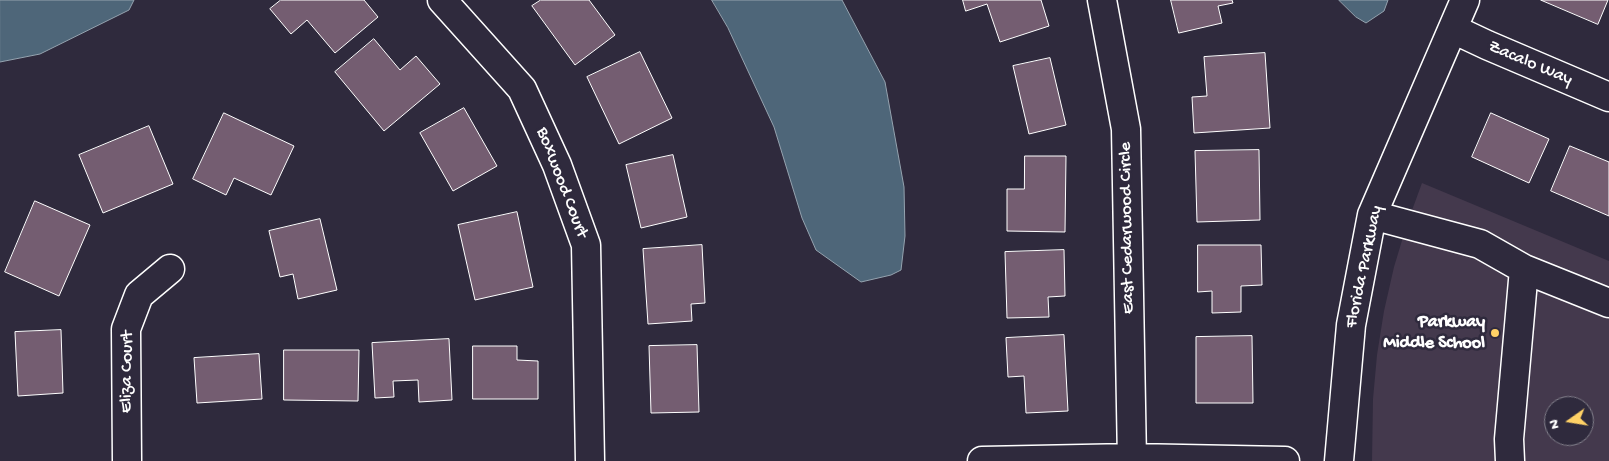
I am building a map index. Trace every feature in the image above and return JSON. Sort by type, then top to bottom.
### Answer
[{"type":"street","name":"Boxwood Court","points":[[442,0],[522,89],[557,165],[586,244],[590,461]]},
{"type":"street","name":"East Cedarwood Circle","points":[[1102,0],[1126,129],[1132,459]]},
{"type":"street","name":"Florida Parkway","points":[[1339,461],[1351,325],[1372,215],[1465,0]]},
{"type":"street","name":"Zacalo Way","points":[[1453,28],[1487,45],[1609,97]]},
{"type":"street","points":[[1372,215],[1480,244],[1524,269],[1609,303]]},
{"type":"street","name":"Eliza Court","points":[[127,461],[126,329],[139,295],[170,269]]},
{"type":"street","points":[[1510,461],[1509,439],[1524,269]]},
{"type":"street","points":[[982,461],[1132,459],[1285,461]]},
{"type":"shaded area","name":"Parkway Middle School","points":[[1422,183],[1609,261],[1609,461],[1372,461],[1373,399],[1377,355],[1394,267]]},
{"type":"water","points":[[0,0],[134,0],[129,10],[40,54],[0,62]]},
{"type":"water","points":[[712,0],[842,0],[885,82],[904,187],[905,236],[901,270],[891,275],[861,282],[816,250],[802,218],[774,127],[728,28]]},
{"type":"water","points":[[1339,0],[1388,0],[1384,11],[1366,23],[1356,17]]},
{"type":"building","points":[[281,0],[364,0],[378,17],[335,53],[307,20],[291,34],[270,9]]},
{"type":"building","points":[[541,0],[589,0],[615,35],[575,65],[532,6]]},
{"type":"building","points":[[963,0],[1041,0],[1049,26],[1000,42],[987,4],[966,11]]},
{"type":"building","points":[[1171,0],[1232,0],[1233,3],[1218,6],[1222,23],[1179,33]]},
{"type":"building","points":[[1541,0],[1608,0],[1598,24]]},
{"type":"building","points":[[374,39],[400,70],[416,56],[440,84],[384,131],[335,72]]},
{"type":"building","points":[[640,52],[672,118],[619,144],[587,77]]},
{"type":"building","points":[[1265,53],[1270,128],[1194,133],[1192,97],[1207,96],[1204,57]]},
{"type":"building","points":[[1050,58],[1066,125],[1029,134],[1013,66]]},
{"type":"building","points":[[464,108],[497,166],[453,191],[420,133]]},
{"type":"building","points":[[224,113],[294,146],[271,195],[234,178],[226,195],[193,179]]},
{"type":"building","points":[[1491,113],[1549,139],[1529,183],[1472,157]]},
{"type":"building","points":[[149,126],[173,184],[103,213],[79,155]]},
{"type":"building","points":[[1570,146],[1609,162],[1609,216],[1551,191]]},
{"type":"building","points":[[1259,150],[1260,220],[1197,222],[1195,151]]},
{"type":"building","points":[[673,155],[687,217],[641,228],[626,165]]},
{"type":"building","points":[[1025,156],[1066,156],[1065,232],[1007,231],[1007,189],[1024,189]]},
{"type":"building","points":[[35,201],[90,225],[59,296],[5,272]]},
{"type":"building","points":[[517,212],[533,287],[475,300],[458,225]]},
{"type":"building","points":[[320,219],[337,290],[298,299],[293,274],[280,277],[269,231]]},
{"type":"building","points":[[702,245],[705,303],[691,304],[692,321],[648,324],[643,249]]},
{"type":"building","points":[[1198,245],[1261,245],[1262,285],[1241,286],[1241,312],[1212,313],[1212,291],[1198,292]]},
{"type":"building","points":[[1064,250],[1065,296],[1048,297],[1049,317],[1007,318],[1005,252]]},
{"type":"building","points":[[61,330],[63,393],[18,396],[15,332]]},
{"type":"building","points":[[1064,335],[1068,411],[1026,413],[1024,376],[1008,377],[1006,338]]},
{"type":"building","points":[[1252,336],[1253,403],[1196,403],[1196,337]]},
{"type":"building","points":[[449,339],[452,400],[419,402],[418,380],[393,381],[394,397],[375,398],[372,343]]},
{"type":"building","points":[[697,345],[699,412],[651,413],[649,346]]},
{"type":"building","points":[[473,346],[517,346],[517,360],[538,361],[538,399],[473,399]]},
{"type":"building","points":[[284,350],[359,350],[358,401],[284,400]]},
{"type":"building","points":[[259,354],[262,399],[197,403],[194,358]]},
{"type":"place","name":"Parkway Middle School","points":[[1495,333]]}]
